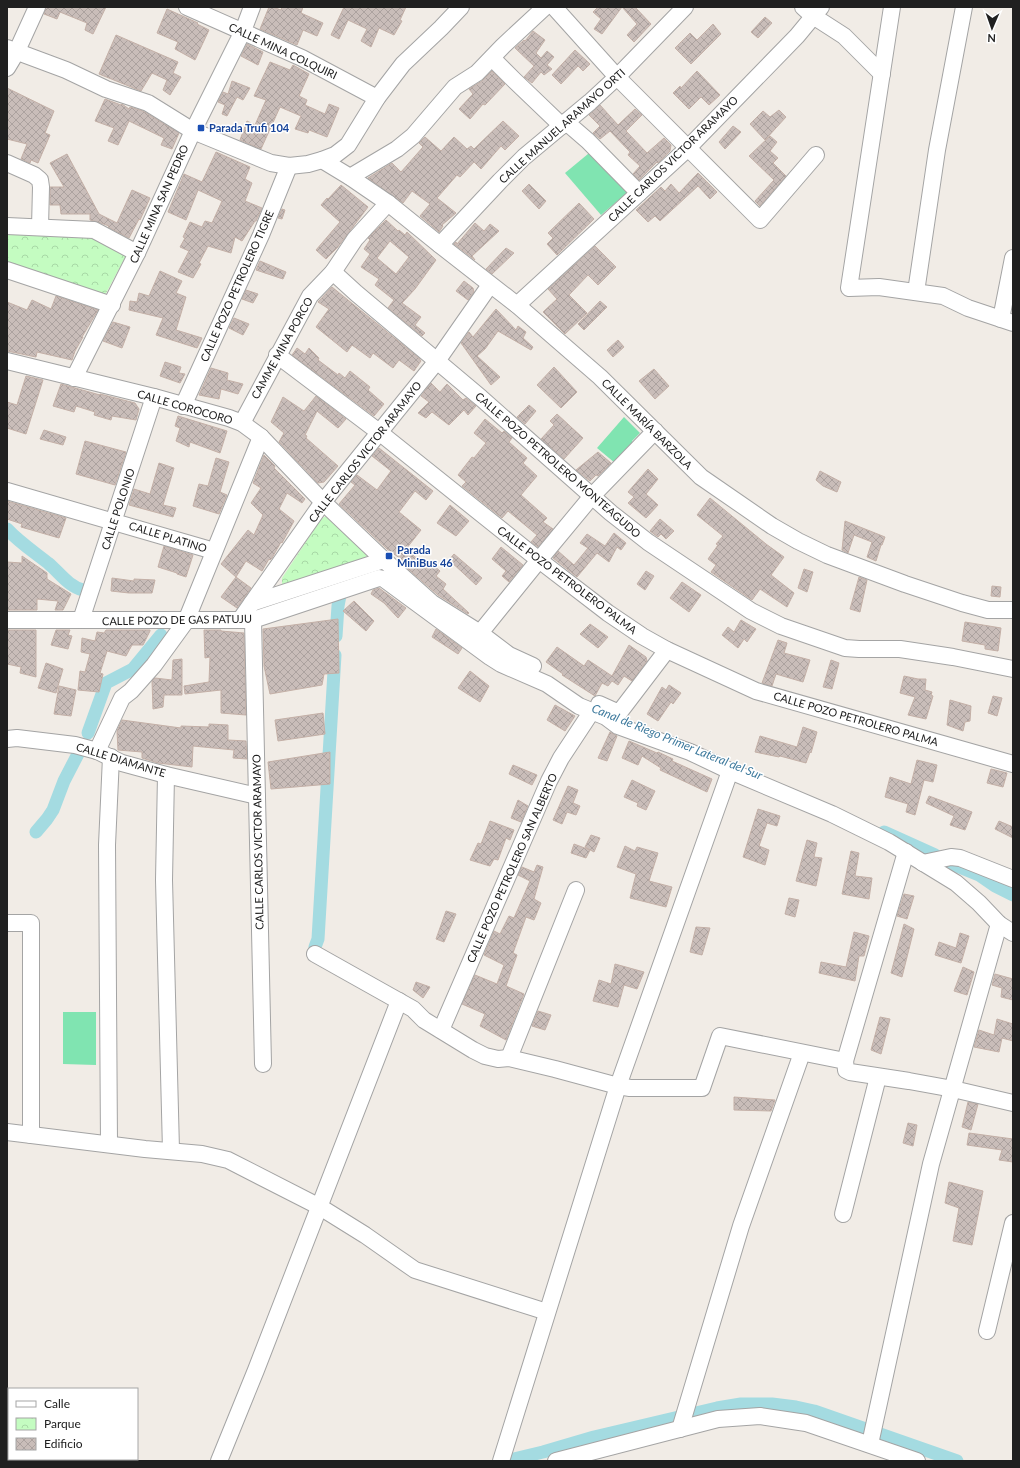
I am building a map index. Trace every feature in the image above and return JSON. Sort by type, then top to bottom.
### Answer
[{"type":"street","points":[[7,68],[12,51],[37,7]]},
{"type":"street","name":"CALLE MINA COLQUIRI","points":[[187,7],[302,58],[377,98]]},
{"type":"street","name":"CALLE MINA SAN PEDRO","points":[[74,378],[138,253],[193,131],[243,31],[252,7]]},
{"type":"street","points":[[12,51],[66,70],[106,89],[148,103],[193,131],[271,163],[289,166],[308,164],[322,160],[335,155],[348,145],[377,98],[403,64],[461,7]]},
{"type":"street","points":[[350,177],[397,149],[413,136],[455,87],[477,73],[503,46],[545,7]]},
{"type":"street","points":[[554,7],[617,77],[687,149],[760,220],[816,155]]},
{"type":"street","name":"CALLE MANUEL ARAMAYO ORTI","points":[[440,245],[524,157],[590,102],[617,77],[685,7]]},
{"type":"street","points":[[892,7],[849,288],[879,287],[943,296],[968,308],[1007,321],[1013,258]]},
{"type":"street","points":[[916,292],[937,150],[964,7]]},
{"type":"street","points":[[812,10],[844,36],[882,74]]},
{"type":"street","name":"CALLE CARLOS VICTOR ARAMAYO","points":[[517,305],[687,149],[797,36],[812,10]]},
{"type":"street","points":[[492,58],[514,80],[564,124],[588,141],[639,193]]},
{"type":"street","name":"CALLE MARÍA BARZOLA","points":[[322,160],[388,203],[517,305],[600,377],[701,477],[772,526],[805,545],[846,563],[962,603],[988,610],[1013,610]]},
{"type":"street","points":[[7,163],[34,175],[40,180],[40,227]]},
{"type":"street","name":"CALLE POZO PETROLERO TIGRE","points":[[183,406],[262,235],[289,166]]},
{"type":"street","name":"CAMME MINA PORCO","points":[[242,423],[277,355],[310,296],[333,272],[355,239],[388,203]]},
{"type":"street","points":[[7,226],[94,230],[138,253]]},
{"type":"street","points":[[7,270],[112,304]]},
{"type":"street","name":"CALLE POZO PETROLERO MONTEAGUDO","points":[[333,272],[481,398],[592,496],[648,542],[751,611],[781,626],[845,648],[900,649],[953,657],[1013,669]]},
{"type":"street","name":"CALLE CARLOS VICTOR ARAMAYO","points":[[263,1064],[257,796],[246,620],[252,603],[323,502],[437,361],[490,285]]},
{"type":"street","name":"CALLE POZO PETROLERO PALMA","points":[[277,355],[379,432],[539,560],[608,613],[642,636],[667,650],[756,691],[1013,764]]},
{"type":"street","name":"CALLE COROCORO","points":[[7,361],[154,397],[242,423],[261,437],[323,502],[384,560],[432,603],[479,640]]},
{"type":"street","name":"CALLE POLONIO","points":[[81,620],[154,397]]},
{"type":"street","points":[[479,640],[539,560],[592,496],[655,431]]},
{"type":"street","points":[[97,751],[122,698],[131,691],[154,665],[186,621],[261,437]]},
{"type":"street","name":"CALLE PLATINO","points":[[7,491],[214,551]]},
{"type":"street","points":[[252,603],[384,560]]},
{"type":"street","name":"CALLE POZO DE GAS PATUJU","points":[[7,620],[246,620],[379,578],[387,580],[479,640]]},
{"type":"street","points":[[479,640],[556,678],[582,697],[620,713],[667,650]]},
{"type":"street","points":[[479,640],[490,657],[501,664],[547,684],[579,706],[606,717],[618,726],[690,752],[868,831],[906,852],[956,883],[979,902],[1000,924],[1013,933]]},
{"type":"street","name":"CALLE POZO PETROLERO SAN ALBERTO","points":[[441,1030],[549,781],[561,758],[592,711]]},
{"type":"street","name":"CALLE DIAMANTE","points":[[7,739],[17,738],[75,746],[97,751],[122,763],[166,775],[257,796]]},
{"type":"street","points":[[109,1143],[107,845],[111,757]]},
{"type":"street","points":[[501,1461],[618,1086],[730,771]]},
{"type":"street","points":[[166,775],[164,880],[171,1150]]},
{"type":"street","points":[[906,852],[845,1061],[846,1070],[850,1072],[952,1089],[1013,1103]]},
{"type":"street","points":[[923,863],[951,857],[960,858],[1013,879]]},
{"type":"street","points":[[509,1058],[576,890]]},
{"type":"street","points":[[7,923],[31,923],[31,1135]]},
{"type":"street","points":[[870,1444],[931,1164],[1000,924]]},
{"type":"street","points":[[315,954],[413,1009],[424,1020],[485,1056],[498,1059],[509,1058],[618,1086],[630,1088],[702,1088],[720,1036],[845,1061]]},
{"type":"street","points":[[219,1461],[320,1207],[399,1001]]},
{"type":"street","points":[[680,1429],[741,1226],[802,1053]]},
{"type":"street","points":[[844,1214],[878,1077]]},
{"type":"street","points":[[7,1132],[109,1143],[145,1149],[171,1150],[202,1154],[228,1160],[320,1207],[366,1234],[415,1270],[547,1312]]},
{"type":"street","points":[[987,1330],[1013,1222]]},
{"type":"street","points":[[556,1461],[718,1419],[760,1416],[806,1423],[918,1461]]},
{"type":"green space","points":[[594,149],[628,192],[601,215],[565,173]]},
{"type":"green space","points":[[7,228],[93,232],[128,252],[104,297],[7,267]]},
{"type":"green space","points":[[624,417],[640,433],[615,463],[597,448]]},
{"type":"green space","points":[[326,516],[367,553],[366,558],[285,585],[282,584],[282,578],[321,519]]},
{"type":"green space","points":[[63,1012],[96,1012],[96,1065],[63,1064]]},
{"type":"building","points":[[46,7],[106,7],[93,34],[85,30],[87,23],[60,12],[57,19],[44,14]]},
{"type":"building","points":[[269,7],[281,10],[282,7],[303,7],[301,13],[323,23],[317,36],[303,30],[297,45],[260,29]]},
{"type":"building","points":[[344,7],[406,7],[400,20],[402,21],[394,35],[379,28],[371,47],[361,41],[367,29],[348,20],[339,39],[331,35]]},
{"type":"building","points":[[598,7],[622,7],[602,34],[594,29],[601,19],[593,12]]},
{"type":"building","points":[[622,7],[635,7],[651,24],[634,42],[627,35],[637,24]]},
{"type":"building","points":[[167,9],[198,23],[197,24],[209,30],[195,60],[175,49],[178,42],[157,33]]},
{"type":"building","points":[[765,17],[772,23],[758,38],[751,32]]},
{"type":"building","points":[[713,24],[721,34],[691,64],[675,48],[690,33],[697,40]]},
{"type":"building","points":[[533,31],[545,40],[536,53],[541,58],[547,51],[554,57],[547,65],[552,69],[544,75],[541,72],[532,83],[524,77],[534,66],[515,48],[524,40],[525,41]]},
{"type":"building","points":[[116,35],[178,62],[173,73],[181,77],[170,95],[163,90],[167,80],[152,73],[141,91],[99,74]]},
{"type":"building","points":[[247,44],[263,52],[258,65],[241,56]]},
{"type":"building","points":[[575,50],[590,64],[583,71],[578,66],[561,84],[552,75]]},
{"type":"building","points":[[270,62],[290,70],[293,65],[309,74],[299,96],[307,100],[305,105],[325,114],[329,104],[339,108],[327,137],[309,130],[308,133],[295,129],[301,116],[280,107],[261,149],[240,140],[247,121],[255,125],[266,100],[254,96]]},
{"type":"building","points":[[492,71],[505,84],[485,105],[483,104],[470,119],[459,109],[473,94],[469,89],[482,81]]},
{"type":"building","points":[[697,71],[720,95],[709,105],[701,97],[689,109],[673,93],[680,86],[681,88]]},
{"type":"building","points":[[232,81],[250,88],[243,100],[237,97],[227,116],[222,114],[225,105],[218,102],[223,92],[228,94]]},
{"type":"building","points":[[7,88],[54,111],[45,133],[50,135],[38,163],[31,160],[30,163],[21,159],[27,144],[7,139]]},
{"type":"building","points":[[105,99],[121,105],[122,104],[129,109],[130,107],[143,111],[179,133],[172,149],[161,145],[164,138],[129,121],[118,145],[108,141],[114,128],[95,121]]},
{"type":"building","points":[[600,105],[618,125],[635,109],[642,115],[626,131],[647,153],[664,138],[671,145],[670,151],[639,180],[633,174],[640,166],[628,155],[630,152],[610,131],[600,139],[593,133],[600,126],[589,115]]},
{"type":"building","points":[[779,110],[786,117],[765,140],[750,124],[763,111],[770,117]]},
{"type":"building","points":[[503,121],[519,136],[505,150],[501,146],[481,169],[474,162],[460,177],[457,175],[437,198],[456,213],[442,225],[443,226],[439,232],[420,216],[430,204],[412,191],[403,203],[368,178],[392,163],[401,172],[423,147],[419,143],[425,137],[441,151],[454,137],[467,149],[471,146],[474,149]]},
{"type":"building","points":[[733,126],[741,132],[725,149],[719,142]]},
{"type":"building","points":[[770,136],[777,142],[770,151],[778,158],[773,163],[786,176],[760,206],[755,201],[774,180],[749,156]]},
{"type":"building","points":[[216,152],[250,167],[245,179],[252,183],[245,201],[262,208],[256,221],[242,241],[235,237],[231,253],[208,246],[199,263],[201,264],[193,278],[178,272],[189,251],[180,247],[185,238],[183,237],[190,222],[202,227],[205,221],[212,223],[222,201],[198,190],[186,220],[168,212],[184,174],[202,182]]},
{"type":"building","points":[[67,154],[99,214],[117,223],[132,190],[150,198],[140,220],[139,219],[129,238],[108,227],[109,226],[90,220],[90,214],[61,214],[60,205],[50,205],[50,187],[64,187],[50,163]]},
{"type":"building","points":[[698,173],[717,192],[710,199],[698,186],[660,221],[655,216],[648,222],[636,210],[661,187],[665,191],[671,184],[679,193]]},
{"type":"building","points":[[529,184],[546,201],[539,209],[522,191]]},
{"type":"building","points":[[341,185],[368,207],[337,248],[326,259],[316,250],[340,222],[321,205]]},
{"type":"building","points":[[579,203],[594,219],[557,255],[547,244],[553,238],[548,233]]},
{"type":"building","points":[[282,209],[285,210],[282,219],[278,218]]},
{"type":"building","points":[[386,220],[405,235],[407,232],[436,260],[415,289],[402,303],[421,317],[415,325],[425,333],[422,336],[388,308],[394,300],[375,285],[379,279],[361,267],[370,254],[364,249],[370,240],[368,238]],"holes":[[[390,241],[409,257],[396,274],[377,258]]]},
{"type":"building","points":[[475,223],[484,231],[490,224],[499,231],[472,256],[475,260],[454,244],[456,242],[457,244]]},
{"type":"building","points":[[595,246],[616,267],[598,285],[588,275],[569,295],[587,313],[565,334],[543,312],[557,299],[548,289]]},
{"type":"building","points":[[506,248],[514,253],[492,274],[486,269]]},
{"type":"building","points":[[260,261],[286,272],[283,279],[256,270]]},
{"type":"building","points":[[160,271],[182,281],[176,293],[186,297],[176,330],[202,338],[197,348],[156,335],[163,318],[129,310],[130,301],[137,302],[139,293],[149,296]]},
{"type":"building","points":[[464,281],[473,288],[474,292],[468,300],[456,291]]},
{"type":"building","points":[[332,287],[419,358],[421,361],[414,371],[399,360],[393,368],[373,353],[370,358],[352,345],[347,352],[316,327],[329,309],[318,302]]},
{"type":"building","points":[[246,290],[258,294],[253,303],[242,299]]},
{"type":"building","points":[[56,296],[98,310],[82,337],[72,360],[37,352],[36,357],[7,351],[7,302],[27,310],[32,300],[51,309]]},
{"type":"building","points":[[600,301],[607,307],[584,330],[578,324]]},
{"type":"building","points":[[496,309],[516,330],[518,326],[526,332],[523,338],[533,347],[531,350],[498,331],[485,349],[477,356],[500,377],[491,385],[461,343],[469,332],[473,337]]},
{"type":"building","points":[[234,318],[249,324],[243,335],[229,328]]},
{"type":"building","points":[[113,322],[130,327],[122,348],[103,341]]},
{"type":"building","points":[[618,340],[624,347],[613,357],[607,350]]},
{"type":"building","points":[[297,348],[305,354],[309,348],[319,358],[318,360],[338,375],[339,373],[345,378],[350,371],[370,387],[368,390],[384,404],[374,416],[292,355]]},
{"type":"building","points":[[165,362],[181,367],[179,373],[185,374],[180,383],[160,376]]},
{"type":"building","points":[[554,367],[577,392],[561,408],[537,385]]},
{"type":"building","points":[[211,368],[228,373],[227,380],[243,384],[238,394],[221,389],[219,399],[199,395]]},
{"type":"building","points":[[654,369],[669,386],[655,399],[639,381]]},
{"type":"building","points":[[26,376],[43,380],[26,434],[7,428],[7,402],[17,405]]},
{"type":"building","points":[[431,383],[440,392],[447,384],[463,400],[466,398],[476,406],[468,415],[464,410],[449,425],[432,412],[426,418],[418,413],[429,402],[421,396]]},
{"type":"building","points":[[61,384],[135,403],[139,409],[136,420],[112,416],[111,420],[94,415],[95,412],[76,406],[74,412],[53,406]]},
{"type":"building","points":[[316,396],[346,419],[338,428],[317,411],[305,435],[307,436],[306,438],[338,466],[324,482],[318,483],[279,442],[284,433],[271,422],[283,397],[304,411]]},
{"type":"building","points":[[529,405],[536,411],[525,424],[517,417]]},
{"type":"building","points":[[557,414],[583,438],[564,459],[541,439],[554,425],[550,421]]},
{"type":"building","points":[[178,416],[227,431],[220,453],[190,442],[189,447],[176,441],[180,428],[175,426]]},
{"type":"building","points":[[485,419],[502,433],[504,431],[512,438],[509,442],[527,458],[523,463],[537,476],[521,495],[547,518],[543,522],[553,529],[538,547],[531,542],[537,535],[508,511],[502,518],[462,486],[466,482],[458,475],[472,457],[474,458],[486,443],[474,433]]},
{"type":"building","points":[[44,430],[66,437],[63,445],[40,439]]},
{"type":"building","points":[[85,441],[126,452],[115,485],[76,474]]},
{"type":"building","points":[[379,448],[433,491],[426,500],[415,491],[399,512],[421,530],[406,549],[429,569],[433,565],[440,571],[436,576],[446,584],[443,589],[469,613],[468,614],[438,595],[407,568],[408,564],[387,549],[339,504],[355,485],[351,482],[357,475],[377,490],[391,471],[372,456]]},
{"type":"building","points":[[598,452],[611,463],[598,476],[596,475],[590,481],[576,470]]},
{"type":"building","points":[[264,455],[275,466],[274,468],[305,499],[302,503],[287,493],[279,509],[294,521],[282,543],[281,542],[272,558],[270,560],[269,559],[262,571],[246,561],[236,577],[221,564],[248,530],[254,535],[263,515],[251,503],[261,488],[253,483]]},
{"type":"building","points":[[216,458],[229,462],[220,492],[227,495],[219,514],[193,506],[199,484],[208,486]]},
{"type":"building","points":[[159,463],[174,468],[163,505],[176,508],[173,517],[129,505],[134,489],[150,494]]},
{"type":"building","points":[[648,469],[658,479],[646,494],[658,505],[646,518],[628,503],[634,497],[628,492]]},
{"type":"building","points":[[820,471],[841,482],[837,492],[823,486],[816,480]]},
{"type":"building","points":[[710,498],[784,557],[771,575],[794,593],[787,607],[760,589],[752,600],[711,572],[716,565],[708,559],[718,545],[716,544],[723,536],[697,515]]},
{"type":"building","points":[[7,501],[66,518],[59,538],[21,527],[22,524],[7,519]]},
{"type":"building","points":[[450,505],[469,521],[456,536],[437,523]]},
{"type":"building","points":[[660,519],[674,531],[666,539],[661,534],[658,537],[650,531]]},
{"type":"building","points":[[845,521],[885,537],[876,561],[867,557],[872,542],[854,535],[848,553],[842,550]]},
{"type":"building","points":[[614,533],[626,543],[621,550],[617,547],[609,562],[597,553],[577,577],[553,558],[558,551],[574,565],[588,548],[580,543],[587,534],[605,546]]},
{"type":"building","points":[[164,546],[193,555],[186,577],[158,567]]},
{"type":"building","points":[[501,547],[523,565],[509,582],[502,576],[506,571],[492,559]]},
{"type":"building","points":[[454,554],[482,578],[476,585],[449,560]]},
{"type":"building","points":[[22,556],[47,573],[47,579],[71,594],[63,610],[55,610],[58,601],[37,599],[37,610],[7,610],[7,562],[22,563]]},
{"type":"building","points":[[804,569],[813,572],[807,592],[798,588]]},
{"type":"building","points":[[646,571],[654,576],[645,590],[637,584]]},
{"type":"building","points":[[236,577],[251,588],[237,608],[221,597]]},
{"type":"building","points":[[859,577],[867,580],[860,612],[850,609]]},
{"type":"building","points":[[112,578],[134,581],[134,579],[155,580],[152,593],[129,593],[111,591]]},
{"type":"building","points":[[682,582],[701,595],[689,612],[670,598]]},
{"type":"building","points":[[992,586],[1001,587],[1000,597],[991,596]]},
{"type":"building","points":[[379,588],[406,608],[398,618],[384,603],[371,594],[373,590]]},
{"type":"building","points":[[354,601],[374,621],[366,631],[343,611]]},
{"type":"building","points":[[338,619],[339,673],[324,674],[322,685],[270,694],[264,666],[263,629]]},
{"type":"building","points":[[741,620],[756,629],[747,642],[744,639],[738,648],[722,635],[728,627],[734,632]]},
{"type":"building","points":[[965,622],[1001,628],[998,651],[985,649],[985,645],[962,641]]},
{"type":"building","points":[[590,624],[608,637],[598,648],[580,634]]},
{"type":"building","points":[[436,629],[462,648],[458,654],[432,637]]},
{"type":"building","points":[[7,630],[36,630],[36,677],[20,673],[21,667],[7,664]]},
{"type":"building","points":[[56,630],[70,630],[68,635],[72,636],[68,649],[51,645]]},
{"type":"building","points":[[106,630],[150,631],[143,645],[132,645],[126,656],[107,651],[100,673],[103,674],[99,692],[78,690],[80,671],[85,672],[90,654],[81,652],[82,638],[95,641],[97,632],[104,633]]},
{"type":"building","points":[[204,630],[221,630],[244,633],[246,715],[221,713],[221,690],[185,694],[184,686],[209,682],[210,657],[205,658]]},
{"type":"building","points":[[778,640],[787,643],[784,653],[810,660],[803,682],[776,674],[772,686],[762,683]]},
{"type":"building","points":[[629,645],[646,657],[647,661],[632,681],[624,676],[618,685],[612,681],[608,686],[602,683],[595,696],[562,675],[563,674],[546,662],[557,647],[584,666],[588,660],[612,676]]},
{"type":"building","points":[[182,659],[182,695],[164,695],[163,707],[153,709],[152,681],[155,678],[172,680],[173,660]]},
{"type":"building","points":[[831,660],[839,663],[832,689],[823,687]]},
{"type":"building","points":[[46,663],[63,669],[56,693],[38,688]]},
{"type":"building","points":[[470,671],[489,686],[480,702],[458,688]]},
{"type":"building","points":[[904,676],[926,679],[925,690],[932,692],[931,695],[933,696],[926,719],[908,715],[915,697],[900,693]]},
{"type":"building","points":[[669,685],[681,693],[673,704],[671,702],[658,721],[647,714],[662,687],[666,690]]},
{"type":"building","points":[[59,686],[76,690],[71,716],[54,714]]},
{"type":"building","points":[[993,696],[1002,698],[997,716],[988,713]]},
{"type":"building","points":[[950,700],[971,706],[970,721],[965,722],[963,731],[947,725]]},
{"type":"building","points":[[555,705],[575,716],[565,731],[547,720]]},
{"type":"building","points":[[323,713],[325,734],[278,741],[275,720]]},
{"type":"building","points":[[122,720],[181,728],[181,726],[209,727],[209,724],[228,725],[228,740],[246,741],[247,759],[233,758],[234,750],[193,746],[192,767],[158,763],[142,758],[142,752],[118,750],[117,731]]},
{"type":"building","points":[[803,727],[817,732],[811,753],[810,752],[806,763],[780,756],[755,752],[760,736],[797,747]]},
{"type":"building","points":[[610,732],[617,736],[607,761],[598,758]]},
{"type":"building","points":[[629,741],[657,753],[658,752],[673,759],[672,761],[712,779],[707,792],[660,770],[661,768],[642,756],[638,765],[622,758]]},
{"type":"building","points":[[330,752],[330,784],[271,789],[268,762]]},
{"type":"building","points":[[917,760],[937,765],[933,782],[924,780],[915,815],[906,812],[908,804],[885,797],[890,777],[911,784]]},
{"type":"building","points":[[513,765],[537,775],[532,785],[509,774]]},
{"type":"building","points":[[991,769],[1007,773],[1003,787],[987,783]]},
{"type":"building","points":[[632,780],[655,791],[646,810],[637,806],[638,803],[624,797]]},
{"type":"building","points":[[568,786],[578,790],[573,803],[580,806],[576,815],[567,812],[562,824],[553,820]]},
{"type":"building","points":[[929,796],[972,812],[965,830],[950,825],[954,816],[926,803]]},
{"type":"building","points":[[518,800],[528,806],[521,822],[511,818]]},
{"type":"building","points":[[758,809],[780,816],[777,826],[767,823],[759,846],[769,850],[765,865],[743,857]]},
{"type":"building","points":[[490,821],[514,830],[510,840],[506,838],[498,860],[494,859],[490,866],[470,860],[478,843],[481,844]]},
{"type":"building","points":[[999,821],[1013,827],[1013,838],[995,829]]},
{"type":"building","points":[[591,835],[600,838],[594,852],[585,847]]},
{"type":"building","points":[[807,840],[817,843],[814,857],[822,858],[816,886],[796,881]]},
{"type":"building","points":[[574,844],[590,850],[586,858],[571,853]]},
{"type":"building","points":[[625,846],[635,851],[637,847],[658,853],[649,881],[672,887],[666,907],[630,898],[636,874],[617,867]]},
{"type":"building","points":[[851,851],[859,853],[855,876],[872,878],[869,899],[842,894]]},
{"type":"building","points":[[537,865],[543,867],[534,899],[541,903],[534,920],[526,917],[513,953],[517,955],[506,986],[524,994],[506,1040],[480,1026],[485,1014],[462,1004],[475,975],[497,984],[504,965],[484,955],[494,931],[500,934],[509,916],[514,918],[530,881],[518,875],[522,867],[534,872]]},
{"type":"building","points":[[904,894],[914,896],[907,919],[897,916]]},
{"type":"building","points":[[789,898],[799,900],[795,917],[785,914]]},
{"type":"building","points":[[446,911],[456,914],[444,942],[436,939]]},
{"type":"building","points":[[904,924],[914,929],[902,977],[891,973]]},
{"type":"building","points":[[696,927],[710,928],[702,955],[690,952]]},
{"type":"building","points":[[854,932],[869,936],[864,956],[859,956],[855,981],[819,973],[821,962],[846,967]]},
{"type":"building","points":[[960,933],[969,936],[961,963],[935,955],[939,942],[956,948]]},
{"type":"building","points":[[615,964],[644,972],[637,989],[624,985],[618,1007],[593,1001],[599,980],[611,984]]},
{"type":"building","points":[[963,967],[974,972],[967,995],[954,991]]},
{"type":"building","points":[[995,974],[1013,979],[1013,1000],[1001,997],[1002,988],[992,985]]},
{"type":"building","points":[[416,982],[430,987],[423,998],[413,990]]},
{"type":"building","points":[[538,1011],[551,1015],[545,1030],[532,1026]]},
{"type":"building","points":[[880,1017],[890,1019],[881,1054],[871,1050]]},
{"type":"building","points":[[997,1019],[1013,1024],[1013,1041],[1002,1038],[999,1052],[974,1047],[979,1030],[994,1035]]},
{"type":"building","points":[[734,1097],[775,1100],[771,1111],[734,1110]]},
{"type":"building","points":[[968,1102],[978,1104],[971,1130],[962,1127]]},
{"type":"building","points":[[908,1123],[917,1125],[913,1146],[903,1143]]},
{"type":"building","points":[[969,1133],[1013,1139],[1013,1162],[999,1160],[1002,1150],[967,1145]]},
{"type":"building","points":[[949,1182],[983,1191],[972,1245],[953,1241],[959,1208],[945,1203]]},
{"type":"waterway","name":"Canal de Riego Primer Lateral del Sur","points":[[7,529],[22,543],[48,563],[68,582],[83,590]]},
{"type":"waterway","points":[[336,636],[338,606],[341,590],[340,584]]},
{"type":"waterway","points":[[88,733],[106,683],[133,669],[161,635]]},
{"type":"waterway","points":[[315,947],[318,939],[335,655]]},
{"type":"waterway","points":[[36,832],[53,810],[64,781],[79,752]]},
{"type":"waterway","name":"Canal de Riego Primer Lateral del Sur","points":[[884,832],[935,855]]},
{"type":"waterway","name":"Canal de Riego Primer Lateral del Sur","points":[[952,864],[979,875],[995,886],[1013,895]]},
{"type":"waterway","points":[[506,1461],[594,1437],[717,1408],[741,1404],[772,1404],[814,1411],[957,1461]]},
{"type":"place","name":"Parada Trufi 104","points":[[201,128]]},
{"type":"place","name":"Parada MiniBus 46","points":[[389,556]]}]
